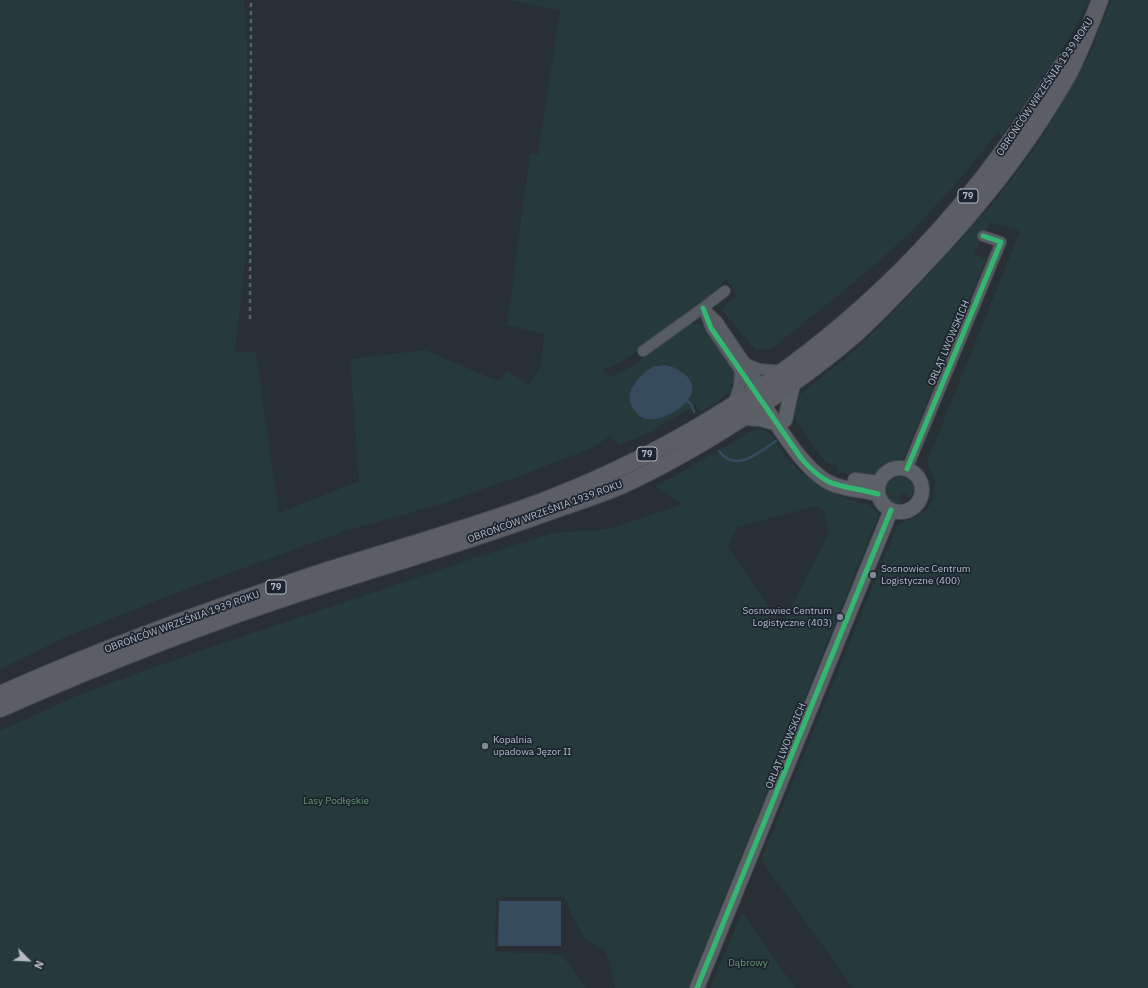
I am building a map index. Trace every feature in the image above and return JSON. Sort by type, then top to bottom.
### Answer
[{"type":"main road","name":"OBROŃCÓW WRZEŚNIA 1939 ROKU","points":[[0,694],[120,644],[226,604],[331,569],[492,519],[557,495],[639,458],[685,434],[732,405],[782,371],[843,323],[884,287],[918,253],[958,208],[1012,139],[1072,50],[1097,7]]},
{"type":"main road","name":"OBROŃCÓW WRZEŚNIA 1939 ROKU","points":[[0,709],[99,666],[230,616],[309,589],[493,532],[602,493],[655,469],[689,451],[743,418],[793,384],[867,323],[927,262],[979,203],[1022,147],[1054,99],[1078,54],[1097,7]]},
{"type":"street","name":"ORLĄT LWOWSKICH","points":[[907,469],[1001,242],[983,236]]},
{"type":"street","points":[[643,351],[726,290]]},
{"type":"street","points":[[703,308],[711,328],[744,367],[782,422],[824,469],[834,475],[878,488]]},
{"type":"street","points":[[744,367],[782,371]]},
{"type":"street","points":[[732,405],[744,367]]},
{"type":"street","points":[[782,422],[793,384]]},
{"type":"street","points":[[743,418],[782,422]]},
{"type":"street","points":[[900,467],[907,469],[912,471],[920,480],[920,497],[918,502],[908,510],[897,512],[882,504],[878,488],[882,477],[887,472],[900,467]]},
{"type":"street","name":"ORLĄT LWOWSKICH","points":[[696,988],[891,510]]},
{"type":"green space","points":[[0,0],[244,0],[247,47],[246,252],[235,352],[256,352],[279,513],[359,481],[350,359],[425,350],[498,381],[508,371],[529,385],[541,367],[544,334],[507,325],[530,154],[538,155],[560,10],[508,0],[1089,0],[1071,35],[1002,136],[998,132],[960,179],[913,230],[871,268],[771,349],[756,350],[721,309],[737,295],[726,279],[711,296],[623,361],[602,370],[611,377],[628,369],[688,325],[698,323],[707,327],[733,370],[734,381],[730,392],[716,403],[701,412],[696,405],[650,432],[620,445],[610,436],[592,448],[525,474],[444,503],[345,531],[181,591],[61,639],[0,669]]},
{"type":"green space","points":[[1111,0],[1148,0],[1148,988],[853,988],[761,860],[898,524],[923,512],[928,508],[931,502],[934,481],[927,462],[1020,231],[990,222],[974,254],[986,259],[902,462],[886,466],[876,476],[853,476],[838,472],[838,466],[825,462],[797,421],[794,411],[795,403],[798,396],[853,352],[888,318],[990,207],[1035,148],[1061,106],[1090,53]]},
{"type":"green space","name":"Lasy Podłęskie","points":[[761,429],[769,432],[787,459],[803,474],[815,482],[829,488],[841,497],[870,505],[879,514],[688,988],[615,988],[613,975],[605,950],[586,940],[576,924],[564,897],[496,897],[495,952],[561,954],[586,988],[0,988],[0,731],[76,696],[188,655],[475,558],[552,533],[608,529],[683,504],[656,486],[753,430]],"holes":[[[816,506],[823,511],[829,533],[782,625],[728,547],[737,527]]]},
{"type":"green space","points":[[897,474],[907,476],[915,486],[915,495],[913,500],[904,493],[900,494],[901,506],[894,505],[889,502],[885,497],[884,492],[886,482]]},
{"type":"green space","name":"Dąbrowy","points":[[742,912],[795,988],[710,988]]},
{"type":"water","points":[[664,365],[672,367],[683,373],[690,381],[692,389],[690,397],[677,411],[658,418],[643,418],[632,407],[630,402],[630,392],[638,379],[648,370],[655,366]]},
{"type":"water","points":[[499,901],[561,901],[561,946],[498,946]]},
{"type":"waterway","points":[[687,401],[691,404],[694,412]]},
{"type":"waterway","points":[[719,451],[726,458],[733,461],[740,461],[748,459],[776,441]]},
{"type":"railway","points":[[250,319],[251,0]]},
{"type":"cycle path","points":[[907,469],[1001,242],[983,236]]},
{"type":"cycle path","points":[[703,308],[711,328],[801,458],[811,469],[836,485],[878,494]]},
{"type":"cycle path","points":[[697,988],[891,510]]},
{"type":"place","name":"Sosnowiec Centrum Logistyczne (400)","points":[[873,575]]},
{"type":"place","name":"Sosnowiec Centrum Logistyczne (403)","points":[[840,617]]},
{"type":"place","name":"Kopalnia upadowa Jęzor II","points":[[485,746]]}]
